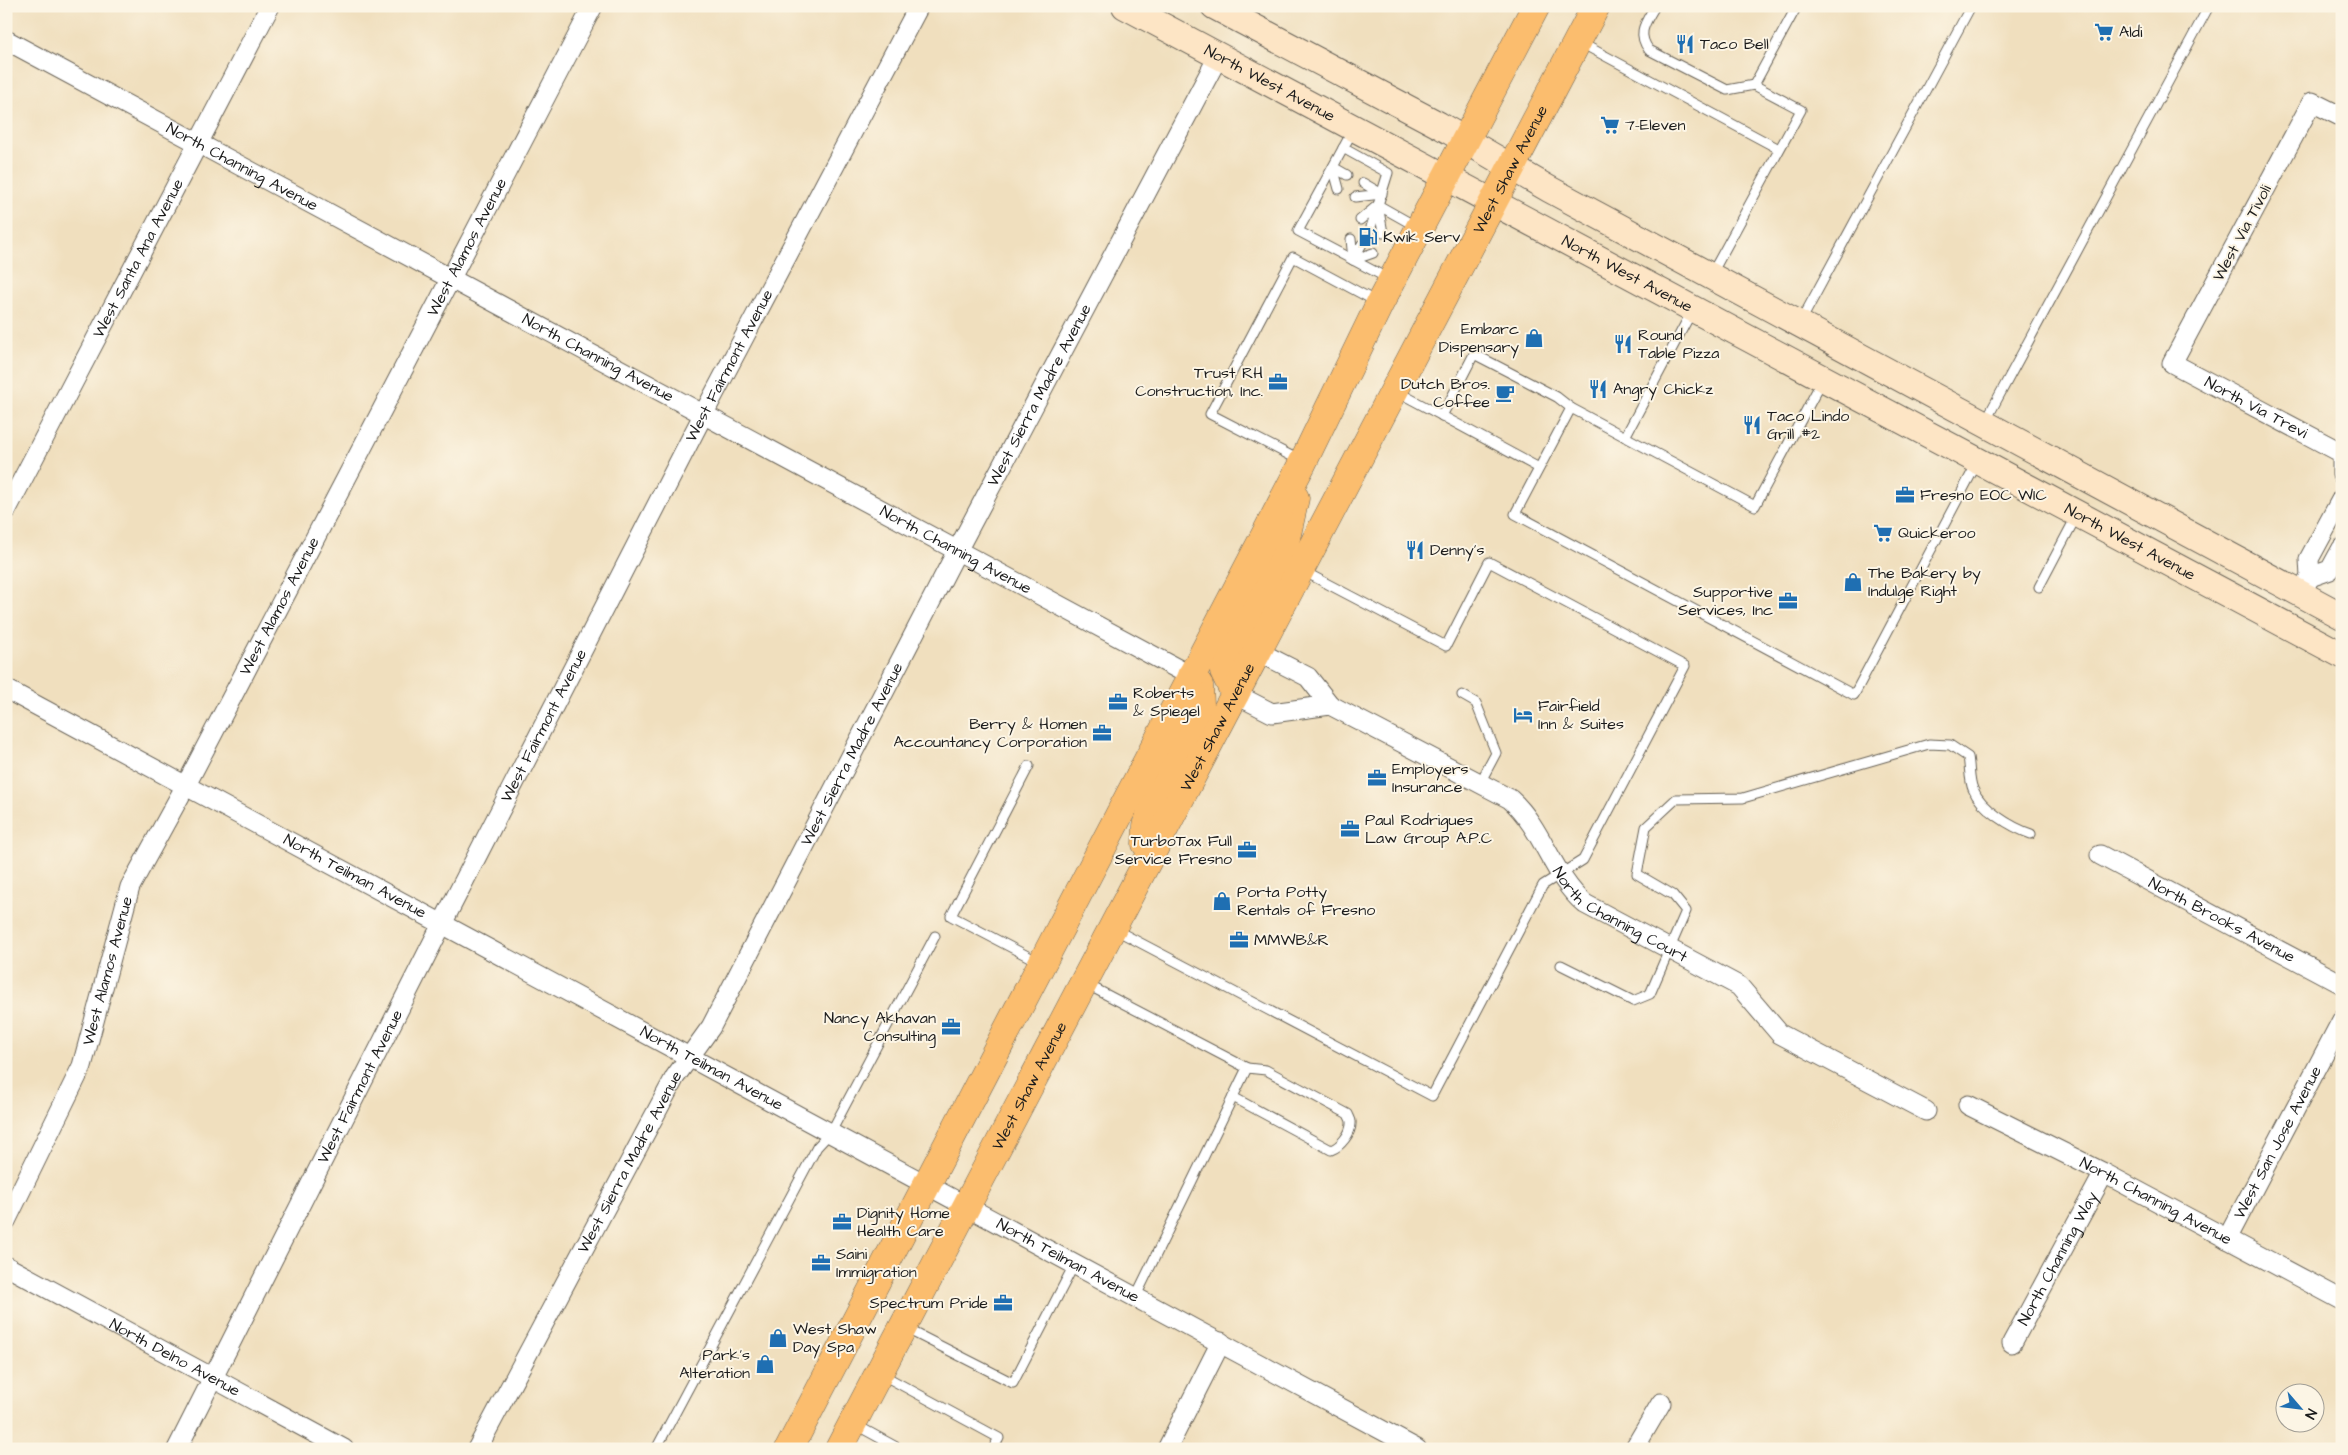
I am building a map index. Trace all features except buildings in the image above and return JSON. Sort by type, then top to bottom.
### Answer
[{"type":"main road","name":"North West Avenue","points":[[1125,6],[1219,55],[1349,138],[1394,163],[1446,177],[1823,379],[2115,532],[2342,655]]},
{"type":"main road","points":[[789,1449],[1303,462],[1386,292],[1536,6]]},
{"type":"main road","name":"West Shaw Avenue","points":[[839,1449],[1596,6]]},
{"type":"main road","name":"North West Avenue","points":[[1220,7],[1465,139],[1549,189],[1984,424],[2306,586],[2342,616]]},
{"type":"main road","points":[[1823,379],[1833,374],[1842,373],[1854,377],[1957,430],[1984,424]]},
{"type":"main road","points":[[1235,694],[1224,672],[1227,660],[1282,556],[1303,462]]},
{"type":"main road","points":[[2115,532],[2183,552],[2279,602],[2296,601],[2306,586]]},
{"type":"main road","points":[[1144,866],[1147,826],[1153,803],[1200,705],[1199,685],[1191,676]]},
{"type":"street","name":"West Santa Ana Avenue","points":[[6,511],[270,6]]},
{"type":"street","name":"West Alamos Avenue","points":[[6,1221],[82,1066],[130,887],[186,785],[593,6]]},
{"type":"street","name":"West Fairmont Avenue","points":[[177,1449],[442,924],[703,415],[919,6]]},
{"type":"street","name":"North Channing Avenue","points":[[6,40],[450,280],[958,549],[1191,676]]},
{"type":"street","name":"West Sierra Madre Avenue","points":[[477,1449],[676,1076],[711,1027],[958,549],[1219,55]]},
{"type":"street","name":"West Via Tivoli","points":[[2172,363],[2312,102],[2342,118]]},
{"type":"street","name":"North Via Trevi","points":[[2172,363],[2342,453]]},
{"type":"street","points":[[2342,461],[2342,474]]},
{"type":"street","points":[[2306,586],[2309,559],[2342,498]]},
{"type":"street","points":[[2306,586],[2330,570],[2340,551],[2318,542]]},
{"type":"street","name":"North Channing Court","points":[[1257,651],[1308,677],[1330,705],[1510,799],[1521,809],[1572,891],[1584,904],[1739,986],[1780,1034],[1926,1111]]},
{"type":"street","name":"North Teilman Avenue","points":[[6,689],[442,924],[691,1055],[830,1132],[928,1182],[1417,1449]]},
{"type":"street","points":[[1235,694],[1272,713],[1330,705]]},
{"type":"street","name":"North Brooks Avenue","points":[[2100,855],[2342,984]]},
{"type":"street","name":"West San Jose Avenue","points":[[2227,1239],[2342,1020]]},
{"type":"street","name":"North Channing Avenue","points":[[1968,1105],[2104,1174],[2342,1300]]},
{"type":"street","name":"North Channing Way","points":[[2012,1343],[2104,1174]]},
{"type":"street","name":"North Delno Avenue","points":[[6,1266],[344,1449]]},
{"type":"street","points":[[1167,1449],[1220,1342]]},
{"type":"street","points":[[1634,1449],[1660,1404]]},
{"type":"lane","points":[[1654,6],[1641,31],[1642,42],[1649,50],[1727,90],[1754,84],[1801,110],[1711,276]]},
{"type":"lane","points":[[1754,84],[1796,6]]},
{"type":"lane","points":[[1800,323],[1971,6]]},
{"type":"lane","points":[[1984,424],[2209,6]]},
{"type":"lane","points":[[1578,42],[1779,149]]},
{"type":"lane","points":[[1349,138],[1298,231],[1353,260],[1386,292]]},
{"type":"lane","points":[[1371,226],[1394,163]]},
{"type":"lane","points":[[1333,167],[1347,175]]},
{"type":"lane","points":[[1333,167],[1339,189]]},
{"type":"lane","points":[[1363,184],[1382,194]]},
{"type":"lane","points":[[1355,197],[1382,194]]},
{"type":"lane","points":[[1378,205],[1419,229]]},
{"type":"lane","points":[[1360,220],[1378,205]]},
{"type":"lane","points":[[1378,205],[1383,233]]},
{"type":"lane","points":[[1351,239],[1353,260]]},
{"type":"lane","points":[[1353,260],[1362,244]]},
{"type":"lane","points":[[1353,260],[1373,252]]},
{"type":"lane","points":[[1303,462],[1210,414],[1294,257],[1386,292]]},
{"type":"lane","points":[[1625,437],[1693,309]]},
{"type":"lane","points":[[1442,416],[1474,354],[1557,397],[1571,408],[1755,506],[1823,379]]},
{"type":"lane","points":[[1394,390],[1540,468]]},
{"type":"lane","points":[[1571,408],[1515,514],[1854,695],[1979,461]]},
{"type":"lane","points":[[2039,587],[2078,513]]},
{"type":"lane","points":[[1111,928],[1432,1096],[1543,886],[1582,860],[1685,666],[1489,562],[1446,646],[1300,570]]},
{"type":"lane","points":[[1462,695],[1476,702],[1496,753],[1480,783]]},
{"type":"lane","points":[[1561,965],[1633,1001],[1650,994],[1671,950],[1686,911],[1673,896],[1637,874],[1646,827],[1676,799],[1743,798],[1929,744],[1950,745],[1968,757],[1973,789],[1987,807],[2020,830],[2031,834]]},
{"type":"lane","points":[[1029,766],[951,916],[1041,963]]},
{"type":"lane","points":[[656,1449],[817,1147],[830,1132],[934,936]]},
{"type":"lane","points":[[1083,982],[1247,1068],[1266,1070],[1348,1114],[1351,1122],[1349,1131],[1338,1147],[1331,1150],[1233,1097]]},
{"type":"lane","points":[[1136,1296],[1247,1068]]},
{"type":"lane","points":[[903,1326],[1013,1383],[1075,1263]]},
{"type":"lane","points":[[879,1373],[999,1438],[993,1449]]},
{"type":"lane","points":[[853,1423],[900,1449]]},
{"type":"place","name":"Aldi","points":[[2104,32]]},
{"type":"place","name":"Taco Bell","points":[[1685,44]]},
{"type":"place","name":"7-Eleven","points":[[1610,125]]},
{"type":"place","name":"Kwik Serv","points":[[1368,237]]},
{"type":"place","name":"Embarc Dispensary","points":[[1534,338]]},
{"type":"place","name":"Round Table Pizza","points":[[1623,344]]},
{"type":"place","name":"Trust RH Construction, Inc.","points":[[1278,382]]},
{"type":"place","name":"Angry Chickz","points":[[1598,389]]},
{"type":"place","name":"Dutch Bros. Coffee","points":[[1505,393]]},
{"type":"place","name":"Taco Lindo Grill #2","points":[[1752,425]]},
{"type":"place","name":"Fresno EOC WIC","points":[[1905,495]]},
{"type":"place","name":"Quickeroo","points":[[1883,533]]},
{"type":"place","name":"Denny's","points":[[1415,550]]},
{"type":"place","name":"The Bakery by Indulge Right","points":[[1853,582]]},
{"type":"place","name":"Supportive Services, Inc","points":[[1788,601]]},
{"type":"place","name":"Roberts & Spiegel","points":[[1118,702]]},
{"type":"place","name":"Fairfield Inn & Suites","points":[[1523,715]]},
{"type":"place","name":"Berry & Homen Accountancy Corporation","points":[[1102,733]]},
{"type":"place","name":"Employers Insurance","points":[[1377,778]]},
{"type":"place","name":"Paul Rodrigues Law Group A.P.C","points":[[1350,829]]},
{"type":"place","name":"TurboTax Full Service Fresno","points":[[1247,850]]},
{"type":"place","name":"Porta Potty Rentals of Fresno","points":[[1222,901]]},
{"type":"place","name":"MMWB&R","points":[[1239,940]]},
{"type":"place","name":"Nancy Akhavan Consulting","points":[[951,1027]]},
{"type":"place","name":"Dignity Home Health Care","points":[[842,1222]]},
{"type":"place","name":"Saini Immigration","points":[[821,1263]]},
{"type":"place","name":"Spectrum Pride","points":[[1003,1303]]},
{"type":"place","name":"West Shaw Day Spa","points":[[778,1338]]},
{"type":"place","name":"Park's Alteration","points":[[765,1364]]}]
